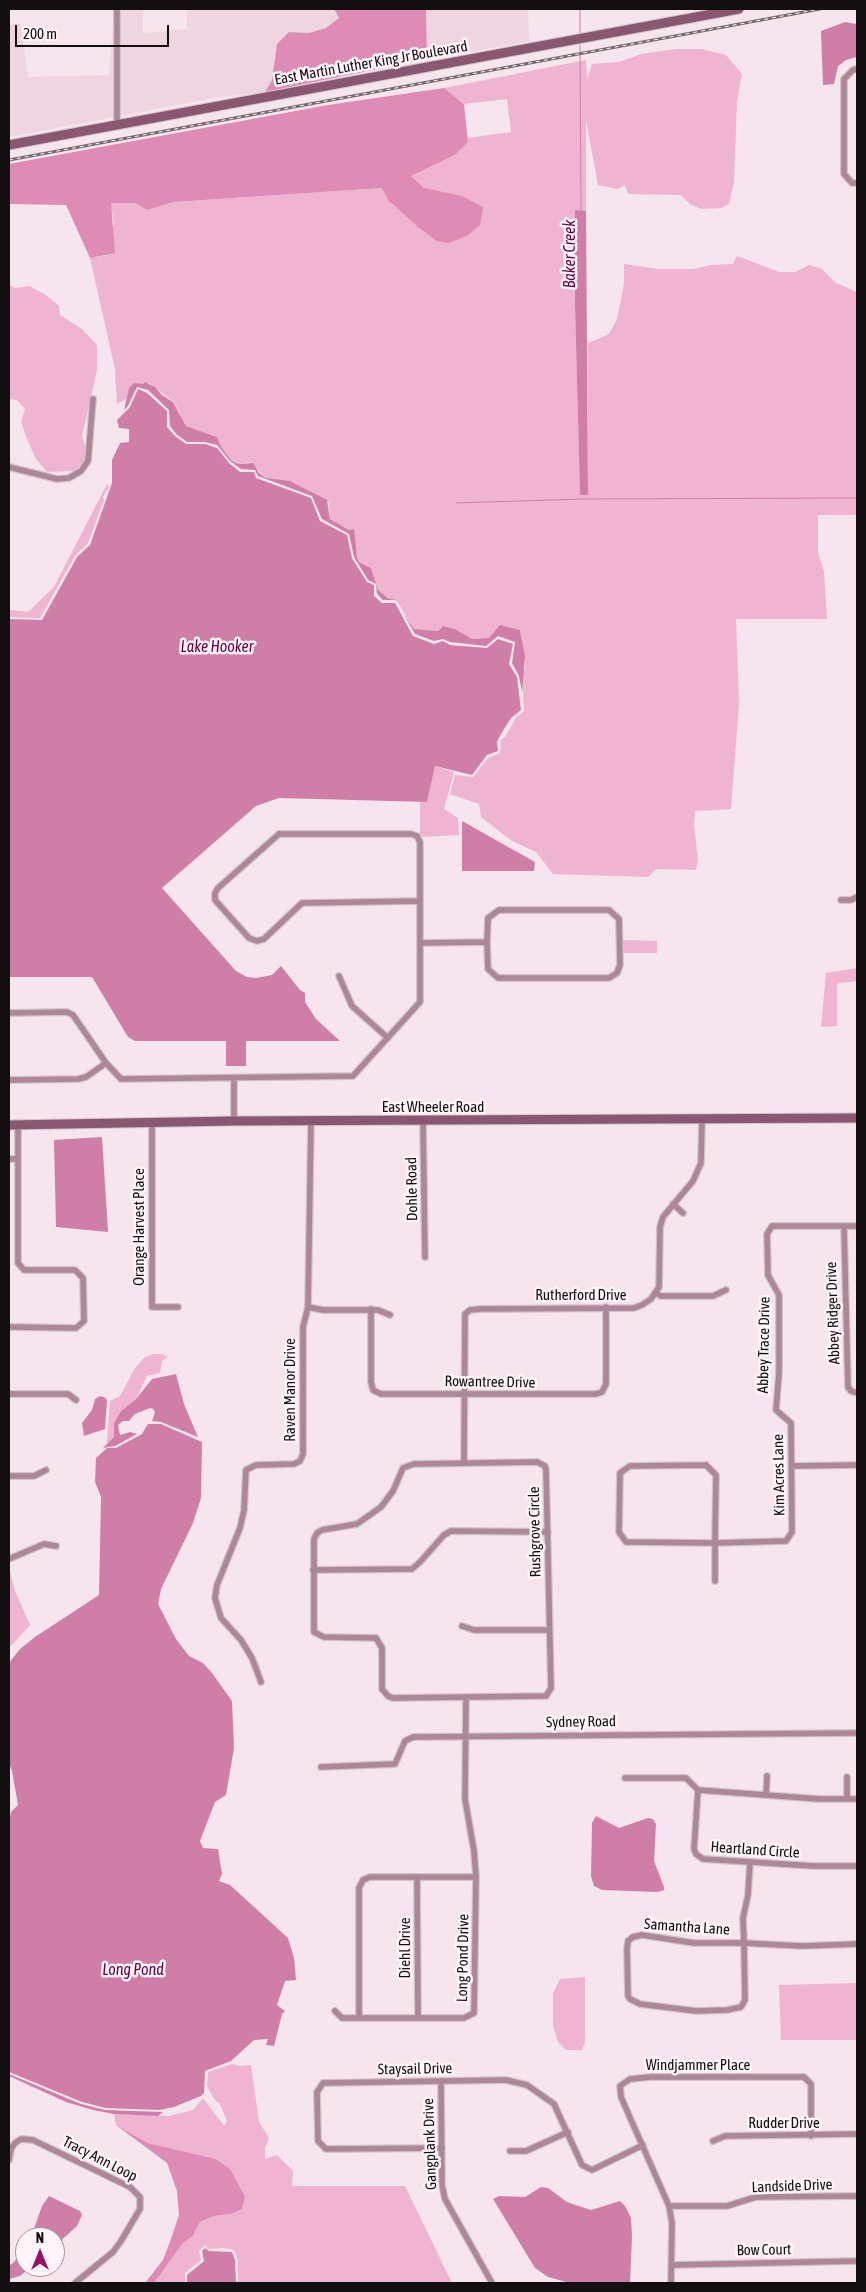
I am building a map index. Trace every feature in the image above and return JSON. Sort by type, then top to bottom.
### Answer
[{"type":"street","points":[[117,9],[117,125]]},
{"type":"street","name":"East Martin Luther King Jr Boulevard","points":[[9,144],[739,9]]},
{"type":"street","points":[[857,69],[853,70],[844,80],[844,174],[852,183],[857,183]]},
{"type":"street","points":[[9,466],[57,479],[69,478],[81,471],[88,461],[93,399]]},
{"type":"street","points":[[9,1013],[67,1012],[73,1015],[106,1063],[122,1079],[354,1076],[420,1002],[421,943],[420,842],[417,836],[411,834],[279,834],[218,888],[215,900],[249,938],[257,941],[264,939],[302,903],[420,901]]},
{"type":"street","points":[[841,900],[851,900],[857,897]]},
{"type":"street","points":[[499,910],[609,910],[619,920],[620,965],[617,973],[609,978],[498,978],[488,969],[487,942],[488,918],[499,910]]},
{"type":"street","points":[[421,943],[487,942]]},
{"type":"street","points":[[339,976],[352,1006],[388,1038]]},
{"type":"street","points":[[9,1080],[78,1079],[86,1077],[106,1063]]},
{"type":"street","points":[[234,1078],[234,1121]]},
{"type":"street","name":"East Wheeler Road","points":[[13,1125],[234,1121],[857,1118]]},
{"type":"street","points":[[702,1120],[701,1163],[693,1181],[663,1217],[660,1227],[660,1278],[656,1293],[661,1296],[713,1296],[726,1290]]},
{"type":"street","name":"Dohle Road","points":[[423,1121],[425,1257]]},
{"type":"street","name":"Raven Manor Drive","points":[[261,1682],[252,1658],[241,1640],[221,1618],[215,1598],[217,1585],[240,1528],[244,1510],[246,1470],[256,1465],[294,1464],[300,1461],[303,1454],[303,1327],[308,1307],[311,1122]]},
{"type":"street","name":"Orange Harvest Place","points":[[152,1123],[152,1306],[178,1306]]},
{"type":"street","points":[[9,1327],[76,1328],[84,1321],[83,1278],[75,1270],[24,1270],[18,1263],[18,1159],[13,1125]]},
{"type":"street","points":[[9,1159],[18,1159]]},
{"type":"street","points":[[673,1204],[683,1213]]},
{"type":"street","name":"Abbey Trace Drive","points":[[791,1426],[790,1420],[776,1410],[780,1373],[779,1295],[768,1272],[767,1234],[772,1226],[857,1226]]},
{"type":"street","name":"Abbey Ridger Drive","points":[[844,1226],[848,1387],[851,1392],[857,1393]]},
{"type":"street","name":"Rutherford Drive","points":[[464,1463],[465,1314],[470,1310],[634,1308],[642,1306],[656,1293]]},
{"type":"street","points":[[308,1307],[323,1310],[378,1310],[390,1315]]},
{"type":"street","name":"Rowantree Drive","points":[[370,1310],[371,1382],[373,1390],[380,1394],[596,1394],[602,1392],[606,1384],[606,1307]]},
{"type":"street","points":[[9,1394],[68,1394],[76,1400]]},
{"type":"street","name":"Kim Acres Lane","points":[[716,1581],[715,1543],[716,1475],[706,1465],[630,1466],[620,1473],[619,1532],[626,1542],[715,1543],[786,1541],[792,1532],[791,1426]]},
{"type":"street","name":"Rushgrove Circle","points":[[537,1462],[545,1466],[548,1532],[550,1688],[546,1696],[393,1698],[384,1693],[382,1689],[382,1648],[379,1641],[371,1637],[324,1637],[314,1632],[313,1570],[314,1539],[317,1533],[322,1530],[356,1524],[381,1507],[393,1491],[403,1468],[423,1463],[537,1462]]},
{"type":"street","points":[[792,1466],[857,1465]]},
{"type":"street","points":[[9,1476],[34,1476],[46,1470]]},
{"type":"street","points":[[313,1570],[412,1568],[420,1562],[444,1535],[451,1531],[548,1532]]},
{"type":"street","points":[[9,1559],[44,1544],[56,1546]]},
{"type":"street","points":[[462,1626],[474,1630],[549,1630]]},
{"type":"street","name":"Long Pond Drive","points":[[335,2011],[342,2018],[464,2018],[474,2013],[476,1878],[466,1798],[466,1697]]},
{"type":"street","name":"Sydney Road","points":[[321,1768],[341,1765],[387,1766],[395,1764],[405,1741],[414,1737],[857,1733]]},
{"type":"street","points":[[766,1795],[767,1776]]},
{"type":"street","points":[[847,1777],[847,1799]]},
{"type":"street","points":[[625,1778],[686,1778],[698,1790],[857,1799]]},
{"type":"street","name":"Heartland Circle","points":[[698,1790],[694,1849],[696,1854],[702,1859],[814,1866],[857,1866]]},
{"type":"street","name":"Samantha Lane","points":[[750,1862],[748,1895],[743,1918],[744,1943],[745,2000],[738,2009],[713,2011],[680,2009],[634,2002],[628,1996],[627,1949],[628,1941],[633,1937],[642,1936],[694,1943],[744,1943],[802,1946],[857,1944]]},
{"type":"street","points":[[359,2018],[359,1888],[363,1880],[370,1877],[476,1878]]},
{"type":"street","name":"Diehl Drive","points":[[417,1877],[418,2018]]},
{"type":"street","name":"Windjammer Place","points":[[672,2283],[672,2223],[669,2206],[621,2097],[620,2086],[630,2079],[651,2077],[804,2078],[811,2084],[811,2136]]},
{"type":"street","name":"Staysail Drive","points":[[442,2148],[326,2149],[318,2141],[317,2092],[323,2083],[506,2080],[527,2085],[554,2104],[582,2165],[592,2170],[643,2146]]},
{"type":"street","name":"Gangplank Drive","points":[[441,2081],[442,2185],[445,2199],[492,2283]]},
{"type":"street","points":[[510,2150],[526,2151],[568,2132]]},
{"type":"street","name":"Rudder Drive","points":[[713,2140],[725,2136],[857,2134]]},
{"type":"street","name":"Tracy Ann Loop","points":[[9,2160],[11,2149],[15,2143],[21,2139],[33,2140],[130,2187],[140,2197],[140,2209],[113,2252],[75,2283]]},
{"type":"street","name":"Landside Drive","points":[[669,2206],[727,2206],[756,2197],[857,2196]]},
{"type":"street","name":"Bow Court","points":[[672,2265],[857,2261]]},
{"type":"shaded area","points":[[114,9],[115,117],[9,137],[9,26],[21,23],[28,77],[109,75]]},
{"type":"shaded area","points":[[120,9],[143,9],[143,33],[187,29],[187,9],[334,9],[339,18],[326,29],[309,33],[289,32],[275,66],[272,80],[265,92],[213,98],[120,116]]},
{"type":"shaded area","points":[[334,9],[426,9],[427,59],[265,92],[272,80],[277,44],[289,32],[309,33],[326,28],[339,18]]},
{"type":"shaded area","points":[[426,9],[528,9],[529,41],[427,60]]},
{"type":"shaded area","points":[[676,49],[702,49],[726,55],[742,74],[737,101],[734,182],[729,204],[721,208],[702,209],[691,205],[681,195],[628,194],[625,185],[618,189],[598,185],[586,120],[586,211],[575,210],[575,306],[580,495],[588,495],[588,343],[609,334],[617,319],[624,284],[624,264],[658,269],[693,269],[711,265],[733,264],[737,256],[779,272],[795,272],[809,265],[822,269],[836,283],[857,292],[857,515],[818,515],[818,553],[824,571],[827,619],[736,619],[739,704],[731,809],[695,811],[694,825],[698,860],[696,870],[656,869],[648,877],[553,874],[536,852],[512,841],[481,817],[479,804],[450,794],[455,775],[473,777],[488,758],[500,753],[501,740],[505,737],[516,718],[524,711],[522,674],[525,669],[525,656],[520,630],[500,625],[489,638],[472,639],[455,629],[443,626],[438,631],[414,629],[397,601],[388,598],[378,590],[371,568],[359,562],[355,549],[354,529],[349,530],[330,519],[329,503],[297,484],[266,478],[250,462],[238,464],[232,461],[221,447],[217,437],[186,426],[174,402],[149,383],[129,388],[127,398],[117,404],[115,369],[90,258],[107,255],[114,222],[110,203],[135,203],[147,210],[174,202],[382,188],[389,202],[394,205],[424,188],[411,176],[455,155],[468,142],[467,138],[511,132],[507,99],[464,104],[444,88],[586,60],[587,80],[592,64],[619,62],[641,54]]},
{"type":"shaded area","points":[[444,88],[464,104],[468,142],[455,155],[411,176],[424,188],[462,196],[483,207],[480,225],[467,236],[449,243],[437,241],[418,227],[389,202],[382,188],[174,202],[147,210],[135,203],[111,203],[115,253],[90,258],[66,205],[9,204],[9,164],[328,105]]},
{"type":"shaded area","points":[[9,285],[15,288],[30,286],[47,296],[59,306],[60,315],[82,329],[97,345],[97,370],[82,436],[85,446],[85,460],[75,471],[47,472],[36,459],[21,422],[25,409],[17,400],[9,399]]},
{"type":"shaded area","points":[[107,484],[109,487],[103,497],[104,500],[88,543],[75,556],[40,618],[9,617],[9,610],[28,612],[54,587]]},
{"type":"shaded area","points":[[435,766],[454,772],[444,809],[458,818],[459,835],[422,837],[420,834],[420,802],[427,802]]},
{"type":"shaded area","points":[[622,940],[657,941],[657,953],[621,953]]},
{"type":"shaded area","points":[[857,968],[857,981],[839,983],[837,985],[837,1026],[821,1027],[826,973]]},
{"type":"shaded area","points":[[153,1354],[162,1354],[168,1357],[162,1361],[160,1373],[147,1376],[136,1399],[121,1411],[114,1423],[114,1437],[110,1443],[107,1443],[110,1401],[120,1396],[135,1368],[144,1358]]},
{"type":"shaded area","points":[[9,1568],[15,1591],[30,1625],[11,1646],[9,1645]]},
{"type":"shaded area","points":[[585,1977],[585,2043],[582,2050],[566,2050],[558,2042],[553,2026],[553,1993],[560,1979]]},
{"type":"shaded area","points":[[857,1983],[857,2040],[781,2040],[779,1985]]},
{"type":"shaded area","points":[[232,2064],[241,2066],[251,2065],[259,2122],[269,2138],[265,2148],[265,2159],[277,2155],[293,2171],[292,2186],[405,2186],[452,2283],[238,2283],[238,2260],[234,2250],[222,2248],[209,2249],[205,2245],[199,2251],[201,2260],[185,2273],[185,2283],[154,2283],[183,2243],[193,2236],[200,2222],[214,2216],[231,2214],[216,2159],[148,2143],[116,2125],[114,2114],[169,2116],[193,2110],[203,2098],[224,2126],[227,2121],[220,2104],[214,2099],[207,2086],[208,2072]]},
{"type":"shaded area","points":[[116,2125],[148,2143],[216,2159],[230,2169],[245,2197],[242,2209],[231,2214],[214,2216],[200,2222],[193,2236],[183,2243],[154,2283],[145,2283],[163,2260],[171,2239],[179,2215],[177,2191],[167,2163]]},
{"type":"water","points":[[845,22],[857,24],[857,57],[846,60],[838,66],[834,84],[823,85],[821,31]]},
{"type":"water","points":[[575,210],[586,211],[588,495],[580,495],[575,306]]},
{"type":"water","points":[[145,382],[155,387],[162,395],[173,402],[186,426],[217,437],[221,447],[232,461],[238,464],[253,463],[259,473],[266,478],[290,481],[327,500],[330,519],[349,530],[354,529],[357,557],[359,562],[371,568],[378,590],[388,598],[396,600],[383,600],[377,594],[376,584],[368,580],[354,557],[349,534],[322,519],[312,496],[258,476],[255,470],[241,469],[230,461],[217,445],[205,442],[187,442],[176,434],[170,426],[169,410],[148,390],[137,387],[128,406],[124,410],[129,388],[134,383],[143,384]]},
{"type":"water","name":"Lake Hooker","points":[[138,389],[147,393],[167,411],[167,427],[186,444],[205,444],[217,448],[229,463],[240,472],[254,472],[256,478],[311,498],[320,521],[347,535],[352,558],[367,582],[374,585],[374,596],[382,603],[395,603],[413,636],[434,644],[443,641],[450,645],[487,648],[498,639],[513,644],[509,664],[517,677],[521,710],[511,718],[501,734],[497,742],[498,751],[487,755],[472,775],[435,766],[427,802],[279,798],[256,806],[162,888],[236,971],[247,977],[256,978],[272,975],[281,966],[300,990],[305,993],[305,1002],[316,1019],[340,1041],[246,1041],[246,1066],[226,1066],[226,1041],[135,1041],[128,1037],[92,977],[9,977],[9,619],[42,620],[77,557],[90,545],[112,483],[112,460],[120,443],[129,442],[129,429],[119,428],[117,420],[130,407]]},
{"type":"water","points":[[403,613],[414,629],[438,631],[443,626],[455,629],[472,639],[489,638],[500,625],[520,630],[525,656],[522,692],[519,676],[512,663],[515,642],[498,636],[486,646],[450,642],[443,639],[434,641],[415,634]]},
{"type":"water","points":[[462,821],[535,862],[534,871],[462,871]]},
{"type":"water","points":[[102,1137],[108,1232],[56,1227],[54,1140]]},
{"type":"water","points":[[176,1374],[184,1404],[198,1437],[161,1422],[152,1421],[155,1412],[150,1408],[135,1414],[129,1421],[123,1421],[118,1425],[120,1435],[130,1432],[137,1434],[115,1446],[103,1448],[114,1437],[114,1423],[121,1411],[136,1399],[152,1379]]},
{"type":"water","points":[[100,1396],[107,1400],[105,1429],[84,1436],[82,1423],[92,1410],[95,1399]]},
{"type":"water","name":"Long Pond","points":[[148,1424],[161,1424],[202,1442],[201,1498],[193,1523],[161,1589],[158,1604],[176,1639],[189,1656],[203,1663],[232,1701],[234,1748],[226,1795],[215,1802],[200,1841],[203,1848],[218,1849],[222,1874],[219,1881],[230,1885],[288,1938],[294,1958],[296,1980],[285,1981],[277,2005],[285,2011],[282,2014],[274,2046],[266,2045],[268,2039],[254,2040],[231,2061],[205,2071],[204,2093],[201,2096],[174,2107],[159,2110],[106,2108],[82,2102],[9,2072],[9,1821],[11,1812],[18,1805],[9,1763],[9,1663],[20,1649],[35,1637],[99,1595],[101,1497],[95,1482],[96,1458],[107,1448],[116,1448],[142,1434]]},
{"type":"water","points":[[596,1816],[619,1828],[648,1818],[653,1819],[656,1824],[654,1861],[664,1890],[658,1892],[602,1890],[594,1886],[591,1876],[592,1823]]},
{"type":"water","points":[[9,2074],[81,2104],[105,2110],[163,2112],[158,2116],[114,2114],[93,2110],[66,2102],[9,2076]]},
{"type":"water","points":[[541,2187],[548,2188],[567,2202],[591,2210],[620,2201],[625,2206],[631,2218],[630,2283],[570,2283],[548,2277],[535,2268],[493,2199],[499,2196],[525,2197]]},
{"type":"water","points":[[49,2196],[80,2211],[82,2215],[77,2226],[65,2237],[65,2227],[35,2227],[42,2206]]},
{"type":"water","points":[[205,2248],[209,2251],[232,2252],[235,2260],[236,2283],[187,2283],[187,2275],[204,2261],[202,2251]]},
{"type":"water","points":[[15,2261],[16,2277],[9,2279],[9,2266]]},
{"type":"waterway","name":"Baker Creek","points":[[580,9],[580,36]]},
{"type":"waterway","name":"Baker Creek","points":[[580,42],[581,211]]},
{"type":"waterway","points":[[456,503],[582,499],[857,498]]},
{"type":"railway","points":[[9,160],[820,9]]}]
